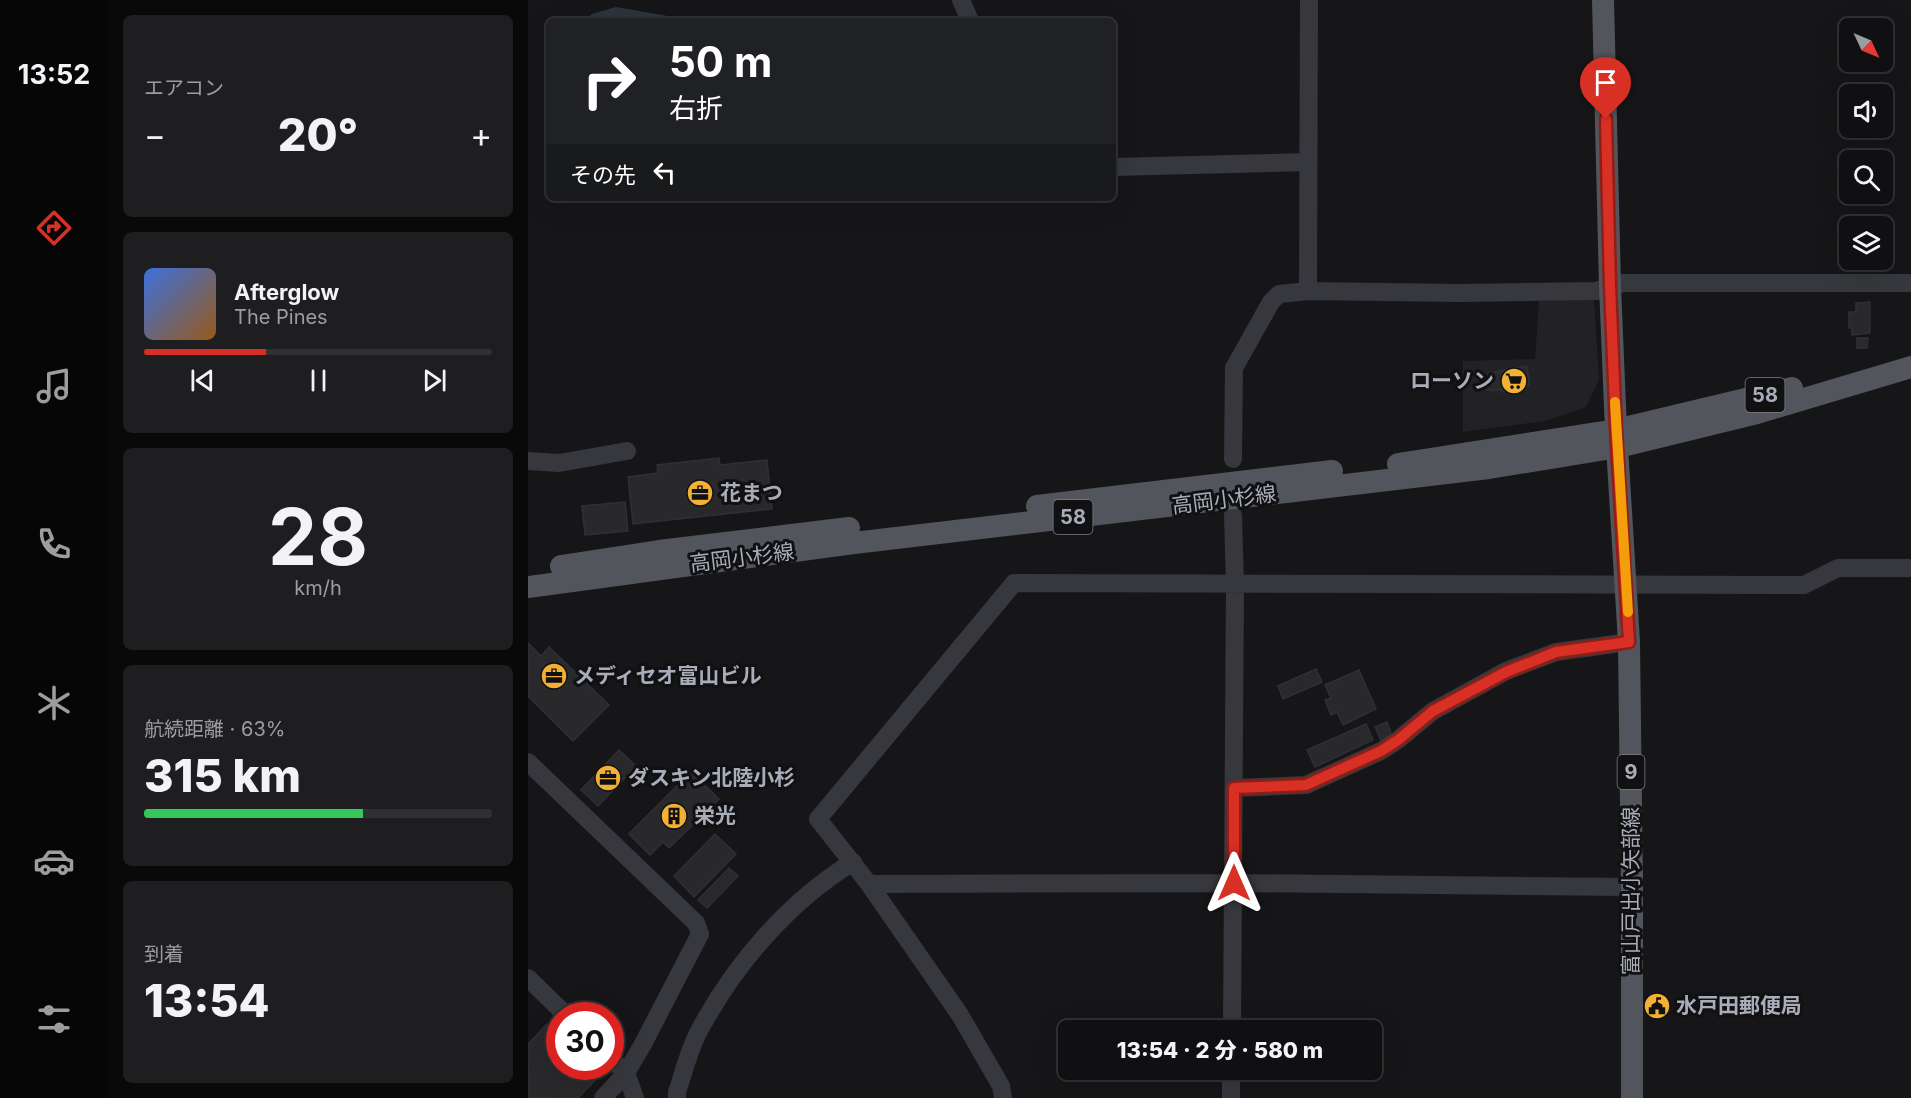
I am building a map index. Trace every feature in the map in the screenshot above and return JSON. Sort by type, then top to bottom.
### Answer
[{"type":"main road","name":"富山戸出小矢部線","points":[[1603,0],[1610,286],[1629,642],[1632,1098]]},
{"type":"main road","name":"高岡小杉線","points":[[528,571],[659,551],[1617,439],[1911,351]]},
{"type":"main road","name":"高岡小杉線","points":[[528,586],[854,543],[1489,468],[1617,439],[1757,413],[1911,367]]},
{"type":"street","points":[[961,0],[969,18]]},
{"type":"street","points":[[1308,291],[1309,0]]},
{"type":"street","points":[[1116,166],[1308,162]]},
{"type":"street","points":[[1233,459],[1234,368],[1270,302],[1279,294],[1308,291],[1460,293],[1596,291],[1623,283],[1670,282],[1911,284]]},
{"type":"street","points":[[528,461],[559,463],[627,451]]},
{"type":"street","points":[[1232,1020],[1235,584],[1233,515]]},
{"type":"street","points":[[1003,1098],[1001,1086],[960,1015],[869,884],[818,819],[1014,583],[1804,585],[1838,568],[1911,568]]},
{"type":"street","points":[[1234,788],[1306,785],[1381,751],[1433,711],[1506,672],[1556,652],[1629,642]]},
{"type":"street","points":[[528,762],[696,923],[700,934],[626,1073],[603,1098]]},
{"type":"street","points":[[678,1098],[677,1092],[698,1032],[741,964],[802,898],[825,879],[853,862]]},
{"type":"street","points":[[869,884],[1234,883],[1632,887]]},
{"type":"street","points":[[528,978],[553,1002]]},
{"type":"street","points":[[626,1073],[635,1098]]},
{"type":"street","points":[[1231,1080],[1231,1098]]},
{"type":"shaded area","points":[[616,7],[679,18],[588,18],[592,14]]},
{"type":"shaded area","points":[[1594,299],[1599,380],[1586,407],[1545,421],[1463,432],[1463,361],[1535,359],[1539,301]]},
{"type":"building","points":[[1870,302],[1870,333],[1852,335],[1852,328],[1849,328],[1849,312],[1856,312],[1856,303]]},
{"type":"building","points":[[1857,338],[1868,338],[1867,348],[1857,348]]},
{"type":"building","points":[[1527,366],[1530,386],[1501,392],[1501,389],[1487,390],[1485,380],[1489,379],[1488,373]]},
{"type":"building","name":"花まつ","points":[[719,458],[720,465],[767,460],[772,509],[633,524],[628,477],[658,473],[657,465]]},
{"type":"building","points":[[625,502],[628,531],[585,535],[582,506]]},
{"type":"building","name":"メディセオ富山ビル","points":[[528,643],[541,656],[549,647],[609,705],[573,741],[528,696]]},
{"type":"building","points":[[1316,669],[1322,682],[1283,699],[1278,686]]},
{"type":"building","points":[[1359,670],[1376,709],[1343,725],[1337,712],[1331,715],[1325,700],[1331,698],[1325,685]]},
{"type":"building","points":[[1387,722],[1392,736],[1381,740],[1375,727]]},
{"type":"building","points":[[1366,724],[1373,740],[1315,767],[1307,750]]},
{"type":"building","name":"ダスキン北陸小杉","points":[[619,750],[636,766],[598,806],[581,790]]},
{"type":"building","name":"栄光","points":[[691,772],[719,799],[669,848],[663,842],[650,855],[629,834]]},
{"type":"building","points":[[715,834],[736,854],[694,897],[674,876]]},
{"type":"building","points":[[729,868],[738,876],[707,908],[698,900]]},
{"type":"building","points":[[546,1025],[546,1080],[595,1080],[578,1098],[528,1098],[528,1044]]},
{"type":"slow traffic","points":[[1615,402],[1628,612]]},
{"type":"place","name":"ローソン","points":[[1514,381]]},
{"type":"place","name":"花まつ","points":[[700,493]]},
{"type":"place","name":"メディセオ富山ビル","points":[[554,676]]},
{"type":"place","name":"ダスキン北陸小杉","points":[[608,778]]},
{"type":"place","name":"栄光","points":[[674,816]]},
{"type":"place","name":"水戸田郵便局","points":[[1657,1006]]},
{"type":"route","points":[[1234,883],[1234,788],[1306,785],[1381,751],[1433,711],[1506,672],[1556,652],[1629,642],[1616,430],[1606,119]]}]
